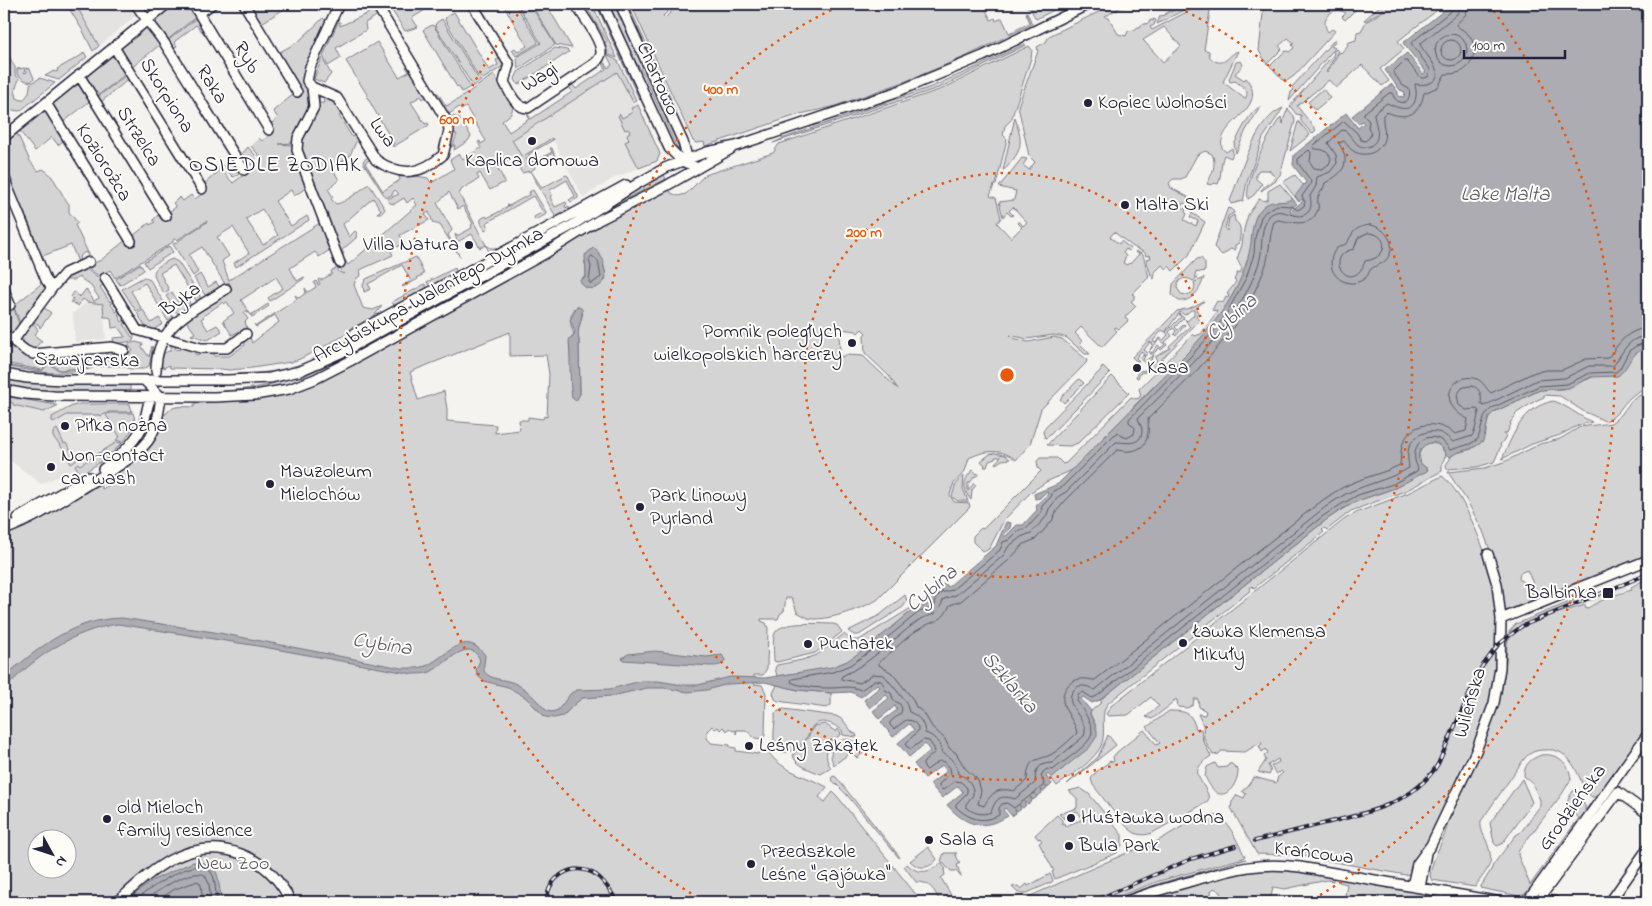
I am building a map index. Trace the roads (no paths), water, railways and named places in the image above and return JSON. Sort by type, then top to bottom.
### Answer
[{"type":"street","name":"Raka","points":[[136,4],[142,14],[148,19],[244,170]]},
{"type":"street","points":[[4,137],[167,4]]},
{"type":"street","name":"Ryb","points":[[193,4],[269,130]]},
{"type":"street","points":[[199,13],[212,4]]},
{"type":"street","points":[[244,4],[297,92]]},
{"type":"street","points":[[339,4],[310,67],[307,81],[311,86],[314,107],[298,138],[297,150],[340,263]]},
{"type":"street","name":"Lwa","points":[[311,86],[337,98],[376,160],[385,166],[412,173],[442,155],[449,131],[448,123],[376,4]]},
{"type":"street","name":"Wagi","points":[[472,4],[509,64],[504,82],[518,105],[522,108],[528,108],[600,58],[602,52],[599,44],[575,4]]},
{"type":"street","name":"Chartowo","points":[[604,4],[669,148],[685,161],[698,168]]},
{"type":"street","name":"Chartowo","points":[[620,4],[683,142],[685,161]]},
{"type":"street","points":[[683,142],[688,148],[694,150],[712,151],[736,146],[896,92],[983,56],[1089,4]]},
{"type":"street","name":"Skorpiona","points":[[114,47],[202,189]]},
{"type":"street","name":"Strzelca","points":[[80,75],[166,216]]},
{"type":"street","name":"Koziorożca","points":[[46,103],[131,241]]},
{"type":"street","name":"Arcybiskupa Walentego Dymka","points":[[156,395],[255,395],[289,389],[315,379],[546,253],[599,220],[676,181],[736,146]]},
{"type":"street","points":[[667,168],[669,148]]},
{"type":"street","name":"Arcybiskupa Walentego Dymka","points":[[169,380],[252,380],[287,374],[316,365],[586,217],[650,176],[712,151]]},
{"type":"street","points":[[676,181],[685,161]]},
{"type":"street","points":[[355,333],[596,200],[640,178],[650,176]]},
{"type":"street","points":[[4,178],[46,280],[52,288]]},
{"type":"street","points":[[13,341],[65,273],[89,262]]},
{"type":"street","points":[[104,278],[137,330],[201,348],[226,348],[246,334]]},
{"type":"street","points":[[4,289],[10,305]]},
{"type":"street","name":"Byka","points":[[156,371],[158,352],[163,338],[178,321],[226,289]]},
{"type":"street","points":[[368,338],[370,326]]},
{"type":"street","points":[[4,334],[26,351],[34,354],[112,347],[124,350]]},
{"type":"street","points":[[4,529],[100,470],[119,456],[138,433],[156,395],[169,380],[156,371],[144,380],[156,395]]},
{"type":"street","name":"Szwajcarska","points":[[4,374],[56,380],[169,380]]},
{"type":"street","name":"Szwajcarska","points":[[4,390],[54,396],[156,395]]},
{"type":"street","name":"Wileńska","points":[[1416,887],[1427,852],[1476,751],[1490,715],[1500,668],[1501,619],[1497,584],[1488,554]]},
{"type":"street","points":[[1501,619],[1648,560]]},
{"type":"street","name":"Grodzieńska","points":[[1527,902],[1648,734]]},
{"type":"street","points":[[1555,902],[1545,900],[1543,896],[1618,792],[1648,814]]},
{"type":"street","points":[[1610,902],[1648,848]]},
{"type":"street","points":[[117,902],[156,868],[182,855],[209,849],[234,852],[266,867],[279,881],[291,902]]},
{"type":"street","name":"Krańcowa","points":[[1125,902],[1238,868],[1262,864],[1282,864],[1500,902]]},
{"type":"street","points":[[1436,902],[1442,891]]},
{"type":"water","name":"Lake Malta","points":[[1452,4],[1648,4],[1648,347],[1636,354],[1618,376],[1591,377],[1569,388],[1540,390],[1494,412],[1489,417],[1483,441],[1475,447],[1450,457],[1436,443],[1429,443],[1424,446],[1418,457],[1421,463],[1428,469],[1427,471],[1395,488],[1360,500],[1344,508],[1326,520],[1100,700],[1092,703],[1083,697],[1081,699],[1091,711],[1090,714],[1097,731],[1097,736],[1089,748],[1051,778],[1048,774],[1046,776],[1052,784],[1048,788],[1045,785],[1047,789],[1043,792],[1041,789],[1042,793],[1038,796],[1035,793],[1037,797],[1033,800],[1030,797],[1032,801],[1028,804],[1024,802],[1026,805],[1023,808],[1019,805],[1021,809],[1017,812],[1015,809],[1016,813],[1012,816],[1005,808],[1003,810],[1008,816],[991,824],[983,825],[968,822],[954,812],[947,805],[963,792],[958,786],[942,798],[930,784],[947,771],[942,765],[925,778],[914,764],[930,751],[925,744],[909,757],[898,743],[914,730],[909,724],[893,737],[881,722],[897,710],[895,706],[879,719],[873,711],[889,698],[886,695],[870,708],[864,700],[880,687],[877,684],[861,697],[851,692],[831,693],[798,690],[765,682],[728,684],[707,690],[688,692],[664,688],[647,688],[612,696],[583,698],[563,716],[554,718],[545,717],[525,697],[508,687],[484,681],[478,676],[476,670],[480,660],[476,653],[470,650],[458,654],[430,672],[413,674],[258,646],[118,624],[86,632],[56,647],[28,667],[4,690],[5,676],[32,654],[59,636],[88,623],[122,618],[214,632],[401,668],[425,666],[457,646],[471,644],[485,655],[484,671],[486,674],[493,678],[519,685],[532,695],[547,711],[552,712],[558,710],[571,693],[577,690],[610,689],[641,681],[698,685],[730,677],[765,678],[832,667],[847,661],[869,646],[919,605],[924,607],[931,601],[928,598],[933,594],[937,596],[934,592],[939,588],[942,592],[940,587],[945,583],[948,587],[996,546],[1006,522],[1011,523],[1010,528],[1003,536],[1006,536],[1017,525],[1023,525],[1037,510],[1036,505],[1048,494],[1047,491],[1040,498],[1035,499],[1034,494],[1058,484],[1189,351],[1219,316],[1237,286],[1248,258],[1253,224],[1257,213],[1269,203],[1292,198],[1297,204],[1290,209],[1291,211],[1303,201],[1302,199],[1299,202],[1295,196],[1306,182],[1293,165],[1294,155],[1346,113],[1358,128],[1364,123],[1362,121],[1359,124],[1352,116],[1392,84],[1398,92],[1398,96],[1404,97],[1405,92],[1400,90],[1385,70],[1407,53],[1423,74],[1426,72],[1403,43]]},
{"type":"water","points":[[593,248],[596,249],[604,261],[606,278],[599,286],[592,289],[585,287],[580,280],[586,277],[585,255]]},
{"type":"water","points":[[577,306],[582,309],[582,313],[578,332],[580,394],[576,401],[572,398],[571,391],[569,341],[575,332],[570,320]]},
{"type":"water","points":[[655,651],[706,657],[722,655],[725,660],[721,665],[710,666],[623,660],[622,658],[628,654]]},
{"type":"water","points":[[193,862],[210,865],[214,869],[217,874],[223,902],[125,902],[153,880]]},
{"type":"railway","points":[[1255,841],[1374,810],[1403,797],[1428,777],[1438,764],[1481,668],[1498,645],[1522,626],[1648,574]]},
{"type":"railway","points":[[1091,902],[1191,859],[1235,846]]},
{"type":"railway","points":[[547,902],[551,885],[556,879],[571,870],[579,869],[596,875],[618,902]]},
{"type":"place","name":"Kopiec Wolności","points":[[1088,103]]},
{"type":"place","name":"Kaplica domowa","points":[[532,141]]},
{"type":"place","name":"Malta Ski","points":[[1125,205]]},
{"type":"place","name":"Villa Natura","points":[[469,245]]},
{"type":"place","name":"Pomnik poległych wielkopolskich harcerzy","points":[[852,343]]},
{"type":"place","name":"Kasa","points":[[1137,368]]},
{"type":"place","name":"Piłka nożna","points":[[65,426]]},
{"type":"place","name":"Non-contact car wash","points":[[51,467]]},
{"type":"place","name":"Mauzoleum Mielochów","points":[[270,484]]},
{"type":"place","name":"Park Linowy Pyrland","points":[[640,507]]},
{"type":"place","name":"Balbinka","points":[[1608,593]]},
{"type":"place","name":"Ławka Klemensa Mikuły","points":[[1183,643]]},
{"type":"place","name":"Puchatek","points":[[808,644]]},
{"type":"place","name":"Leśny Zakątek","points":[[749,746]]},
{"type":"place","name":"Huśtawka wodna","points":[[1071,818]]},
{"type":"place","name":"old Mieloch family residence","points":[[107,819]]},
{"type":"place","name":"Sala G","points":[[929,840]]},
{"type":"place","name":"Bula Park","points":[[1069,846]]},
{"type":"place","name":"Przedszkole Leśne \"Gajówka\"","points":[[751,864]]},
{"type":"district","name":"OSIEDLE ZODIAK","points":[[275,166]]},
{"type":"water label","name":"Cybina","points":[[1232,318]]},
{"type":"water label","name":"Cybina","points":[[932,589]]},
{"type":"water label","name":"Cybina","points":[[382,645]]},
{"type":"water label","name":"Szklarka","points":[[1009,683]]},
{"type":"park label","name":"New Zoo","points":[[233,864]]}]
